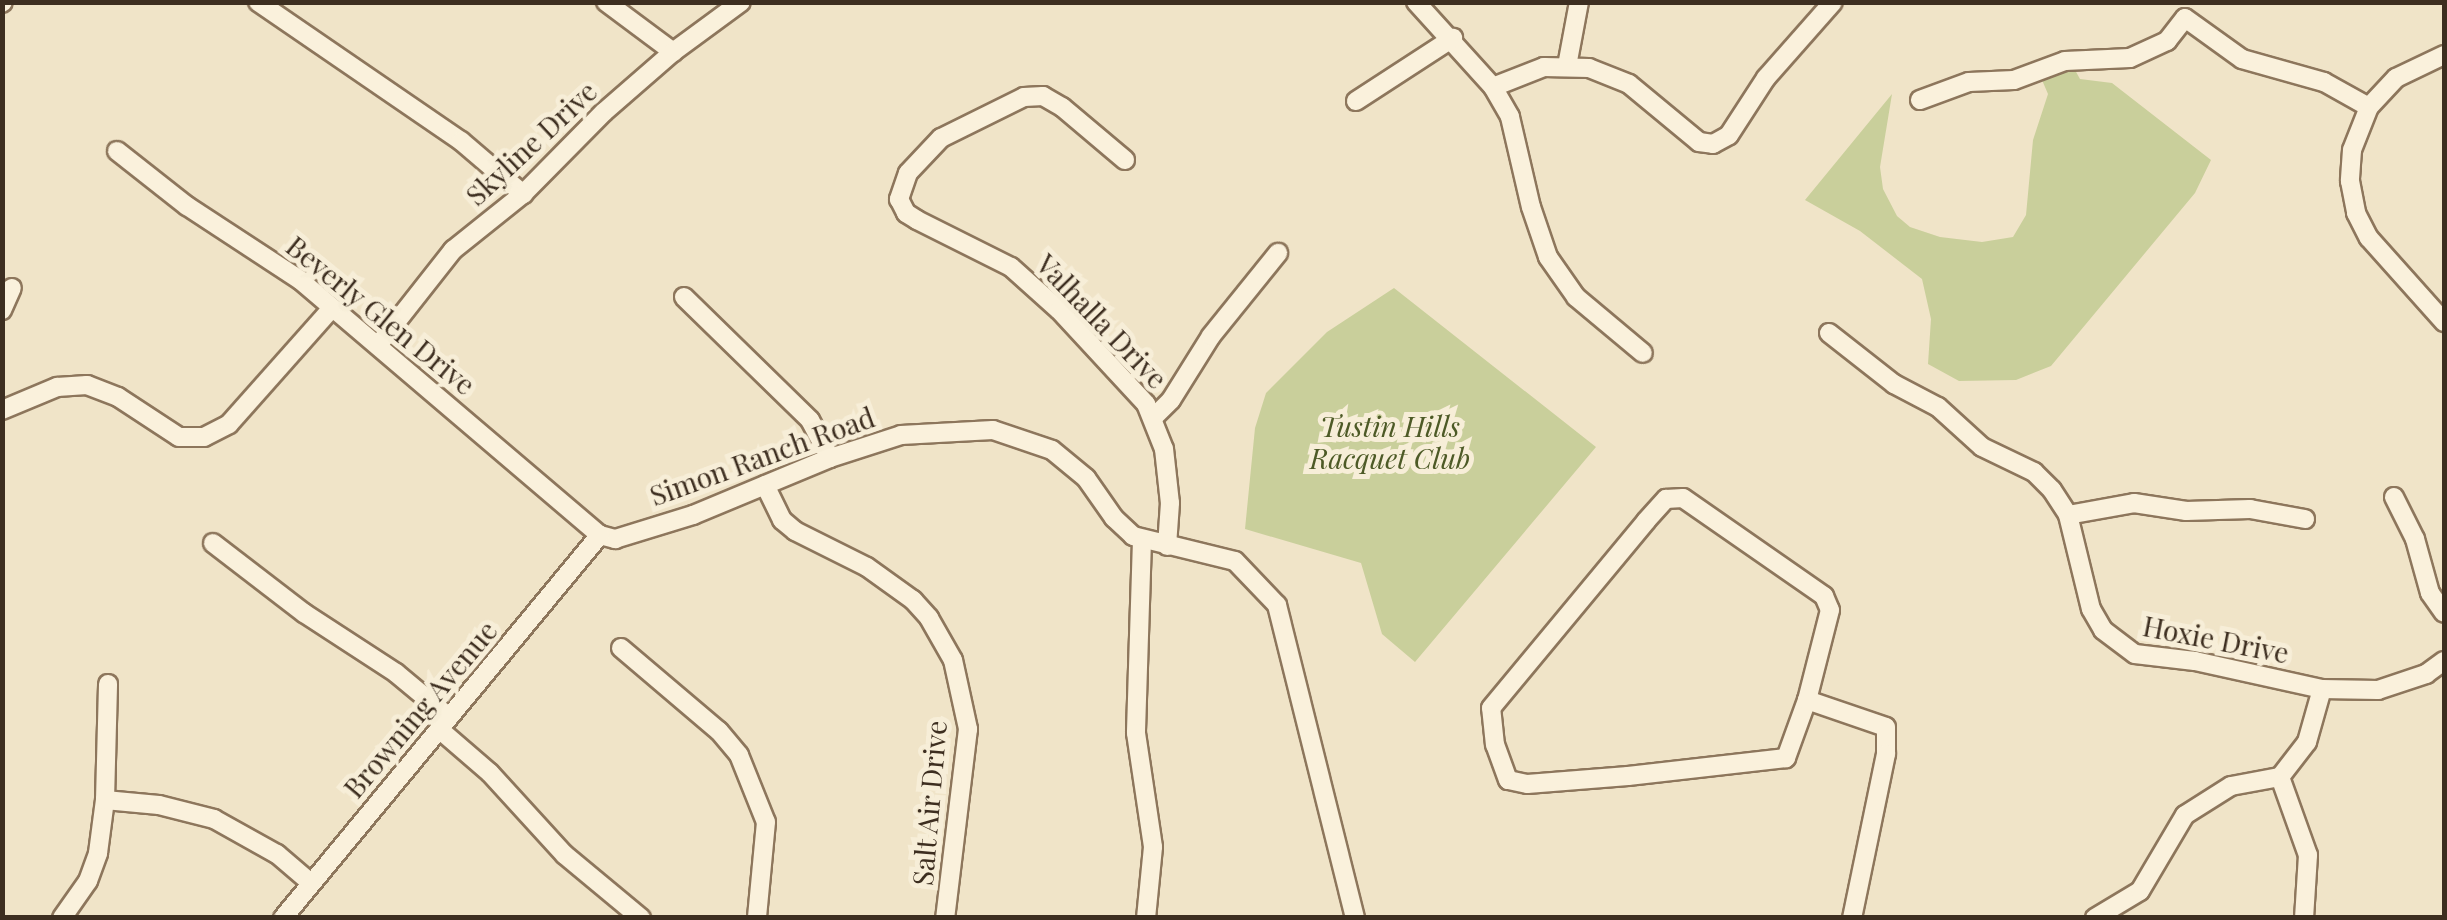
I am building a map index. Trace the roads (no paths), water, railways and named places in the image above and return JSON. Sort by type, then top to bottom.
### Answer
[{"type":"street","points":[[258,2],[461,141],[524,194]]},
{"type":"street","points":[[606,2],[674,52]]},
{"type":"street","name":"Skyline Drive","points":[[379,344],[453,250],[524,194],[604,112],[741,2]]},
{"type":"street","points":[[1416,2],[1454,38],[1493,86],[1510,117],[1530,207],[1548,257],[1576,297],[1643,353]]},
{"type":"street","points":[[1567,66],[1579,2]]},
{"type":"street","points":[[1493,86],[1544,67],[1567,66],[1610,74],[1629,84],[1699,142],[1713,144],[1729,135],[1766,78],[1833,2]]},
{"type":"street","points":[[1920,100],[1969,82],[2014,80],[2065,61],[2130,58],[2166,41],[2186,18],[2242,59],[2324,82],[2369,107]]},
{"type":"street","points":[[1356,101],[1454,38]]},
{"type":"street","points":[[2444,55],[2396,78],[2369,107],[2350,165],[2356,213],[2380,253],[2444,322]]},
{"type":"street","name":"Valhalla Drive","points":[[1125,160],[1044,96],[1024,97],[941,138],[908,173],[899,199],[906,213],[986,252],[1034,286],[1154,416],[1164,448],[1170,503],[1167,546]]},
{"type":"street","name":"Beverly Glen Drive","points":[[117,151],[379,344],[600,535]]},
{"type":"street","points":[[1154,416],[1172,400],[1211,336],[1278,253]]},
{"type":"street","points":[[2,310],[12,288]]},
{"type":"street","points":[[684,297],[810,420],[830,458]]},
{"type":"street","points":[[2,410],[57,386],[87,385],[118,397],[179,437],[204,437],[240,414],[332,308]]},
{"type":"street","name":"Hoxie Drive","points":[[1829,333],[1894,384],[1938,406],[1982,447],[2034,472],[2068,514],[2091,610],[2118,645],[2152,658],[2194,661],[2322,689],[2378,690],[2426,674],[2444,662]]},
{"type":"street","name":"Simon Ranch Road","points":[[600,535],[615,538],[693,515],[830,458],[902,435],[966,429],[1034,441],[1070,463],[1126,531],[1142,540]]},
{"type":"street","name":"Salt Air Drive","points":[[765,485],[782,520],[794,531],[867,567],[913,600],[929,618],[952,660],[968,730],[946,918]]},
{"type":"street","points":[[2394,497],[2415,538],[2430,593],[2444,613]]},
{"type":"street","points":[[1683,498],[1700,506],[1824,596],[1830,610],[1807,700],[1786,758],[1527,784],[1508,780],[1495,745],[1491,708],[1666,499],[1683,498]]},
{"type":"street","points":[[2068,514],[2134,503],[2186,511],[2250,509],[2304,519]]},
{"type":"street","name":"Browning Avenue","points":[[283,918],[600,535]]},
{"type":"street","points":[[1146,918],[1153,846],[1136,733],[1142,540],[1235,561],[1277,605],[1355,918]]},
{"type":"street","points":[[213,544],[290,602],[396,673],[543,834],[642,918]]},
{"type":"street","points":[[621,648],[719,731],[740,755],[766,822],[757,918]]},
{"type":"street","points":[[62,918],[88,881],[105,800],[108,684]]},
{"type":"street","points":[[2095,918],[2140,891],[2185,814],[2231,786],[2280,777],[2307,742],[2322,689]]},
{"type":"street","points":[[1807,700],[1886,727],[1886,754],[1852,918]]},
{"type":"street","points":[[2280,777],[2308,855],[2304,918]]},
{"type":"street","points":[[105,800],[160,805],[214,819],[278,854],[311,883]]},
{"type":"park label","name":"Tustin Hills Racquet Club","points":[[1390,442]]}]
